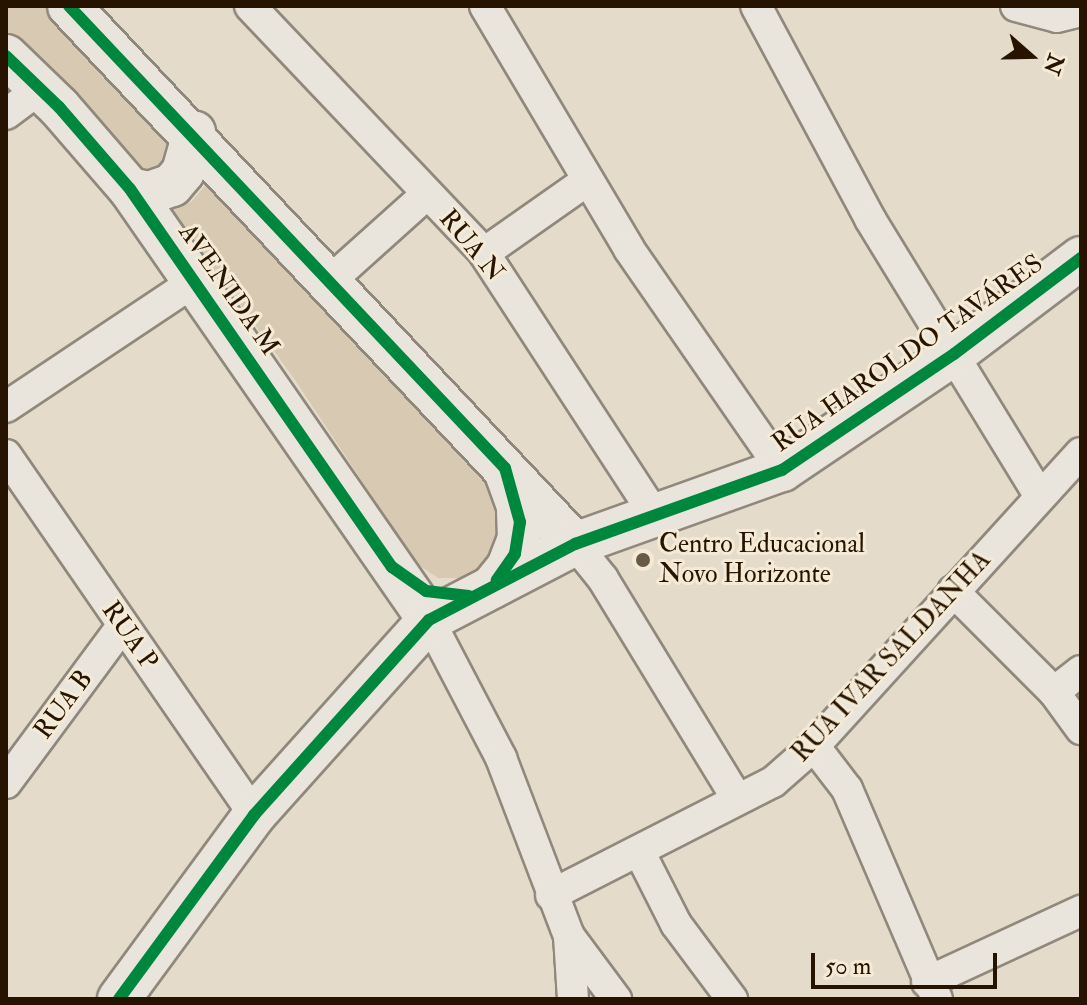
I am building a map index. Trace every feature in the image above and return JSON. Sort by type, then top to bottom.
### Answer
[{"type":"street","points":[[69,6],[194,133],[575,544],[603,579],[736,797]]},
{"type":"street","name":"RUA N","points":[[250,6],[484,253],[655,515]]},
{"type":"street","points":[[485,6],[629,249],[782,470]]},
{"type":"street","points":[[756,6],[870,219],[1039,495]]},
{"type":"street","points":[[1016,6],[1057,17],[1081,11]]},
{"type":"street","name":"AVENIDA M","points":[[6,56],[41,88],[130,189],[429,620]]},
{"type":"street","points":[[6,114],[41,88]]},
{"type":"street","points":[[130,189],[149,193],[172,185],[183,172],[194,133]]},
{"type":"street","points":[[484,253],[588,180]]},
{"type":"street","points":[[330,281],[427,194]]},
{"type":"street","name":"RUA HAROLDO TAVÁRES","points":[[429,620],[575,544],[782,470],[954,354],[1081,258]]},
{"type":"street","points":[[6,407],[195,281]]},
{"type":"street","name":"RUA IVAR SALDANHA","points":[[551,895],[736,797],[773,782],[814,746],[1039,495],[1081,453]]},
{"type":"street","name":"RUA P","points":[[6,455],[254,815]]},
{"type":"street","points":[[392,567],[438,596],[484,591],[508,567],[519,539],[518,506],[505,468]]},
{"type":"street","points":[[953,591],[1054,692],[1081,729]]},
{"type":"street","points":[[127,996],[254,815],[429,620],[501,758],[569,936],[616,999]]},
{"type":"street","name":"RUA B","points":[[6,783],[122,626]]},
{"type":"street","points":[[1054,692],[1081,671]]},
{"type":"street","points":[[814,746],[847,789],[932,991],[1081,911]]},
{"type":"street","points":[[639,851],[676,924],[732,999]]},
{"type":"street","points":[[569,936],[573,999]]},
{"type":"shaded area","points":[[6,6],[49,6],[175,137],[170,160],[148,179],[6,34]]},
{"type":"shaded area","points":[[210,180],[499,486],[513,512],[485,569],[462,578],[438,578],[417,564],[295,380],[171,209],[191,202]]},
{"type":"cycle path","points":[[69,6],[505,468],[520,522],[515,554],[497,580]]},
{"type":"cycle path","points":[[6,56],[59,107],[130,189],[392,567],[426,591],[469,596]]},
{"type":"cycle path","points":[[119,999],[254,815],[429,620],[575,544],[782,470],[954,354],[1081,258]]},
{"type":"place","name":"Centro Educacional Novo Horizonte","points":[[643,560]]}]
